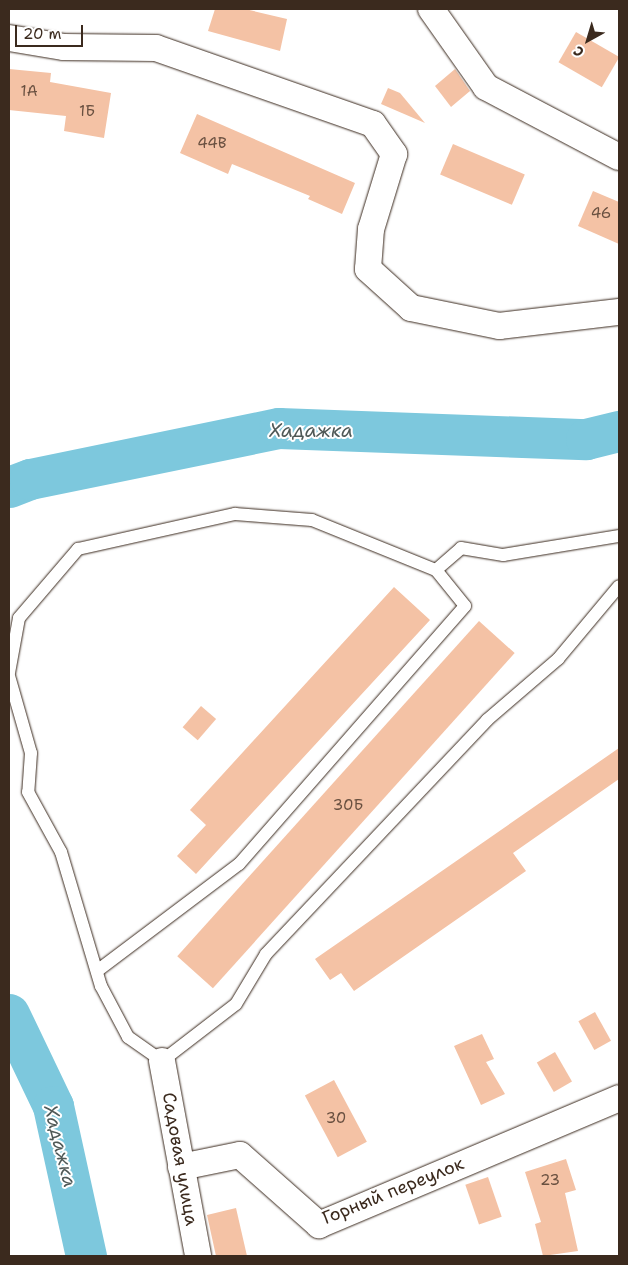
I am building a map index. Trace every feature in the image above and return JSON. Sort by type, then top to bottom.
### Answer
[{"type":"street","points":[[431,9],[486,86],[619,157]]},
{"type":"street","points":[[9,38],[64,48],[156,48],[258,81],[373,124],[394,154],[371,229],[368,269],[411,308],[499,326],[619,312]]},
{"type":"street","name":"Садовая улица","points":[[162,1061],[198,1256]]},
{"type":"street","name":"Горный переулок","points":[[181,1167],[240,1155],[318,1225],[619,1098]]},
{"type":"lane","points":[[97,971],[239,864],[465,606],[436,570],[312,520],[235,514],[78,549],[19,618],[9,675],[31,753],[28,792],[61,852],[97,971],[128,1037],[162,1061],[236,1004],[266,954],[487,720],[558,659],[619,586]]},
{"type":"lane","points":[[436,570],[461,548],[503,555],[619,536]]},
{"type":"building","points":[[215,9],[245,9],[287,19],[280,51],[208,31]]},
{"type":"building","points":[[576,32],[619,57],[602,87],[558,62]]},
{"type":"building","points":[[9,69],[51,73],[50,82],[111,93],[104,138],[64,131],[66,116],[9,110]]},
{"type":"building","points":[[455,69],[470,91],[451,107],[435,86]]},
{"type":"building","points":[[388,88],[400,93],[425,123],[381,104]]},
{"type":"building","points":[[197,114],[355,183],[342,214],[308,199],[310,196],[232,164],[228,174],[180,153]]},
{"type":"building","points":[[453,144],[525,174],[512,205],[440,174]]},
{"type":"building","points":[[593,191],[619,202],[619,244],[578,226]]},
{"type":"building","points":[[394,587],[430,620],[196,874],[177,856],[206,825],[190,810]]},
{"type":"building","points":[[479,621],[515,653],[213,988],[177,956]]},
{"type":"building","points":[[201,706],[216,719],[198,740],[183,727]]},
{"type":"building","points":[[619,748],[619,779],[513,853],[526,871],[354,991],[341,973],[330,980],[315,959]]},
{"type":"building","points":[[595,1012],[611,1041],[594,1050],[578,1021]]},
{"type":"building","points":[[482,1034],[494,1059],[486,1062],[505,1094],[481,1105],[454,1046]]},
{"type":"building","points":[[555,1052],[572,1081],[554,1092],[537,1062]]},
{"type":"building","points":[[334,1080],[367,1142],[338,1157],[305,1095]]},
{"type":"building","points":[[566,1159],[576,1190],[565,1193],[578,1251],[543,1256],[535,1224],[541,1222],[525,1172]]},
{"type":"building","points":[[488,1177],[502,1217],[479,1225],[465,1185]]},
{"type":"building","points":[[236,1208],[247,1256],[216,1256],[207,1215]]},
{"type":"waterway","name":"Хадажка","points":[[9,487],[30,479],[279,428],[586,439],[619,431]]},
{"type":"waterway","name":"Хадажка","points":[[9,1014],[53,1106],[86,1256]]}]
